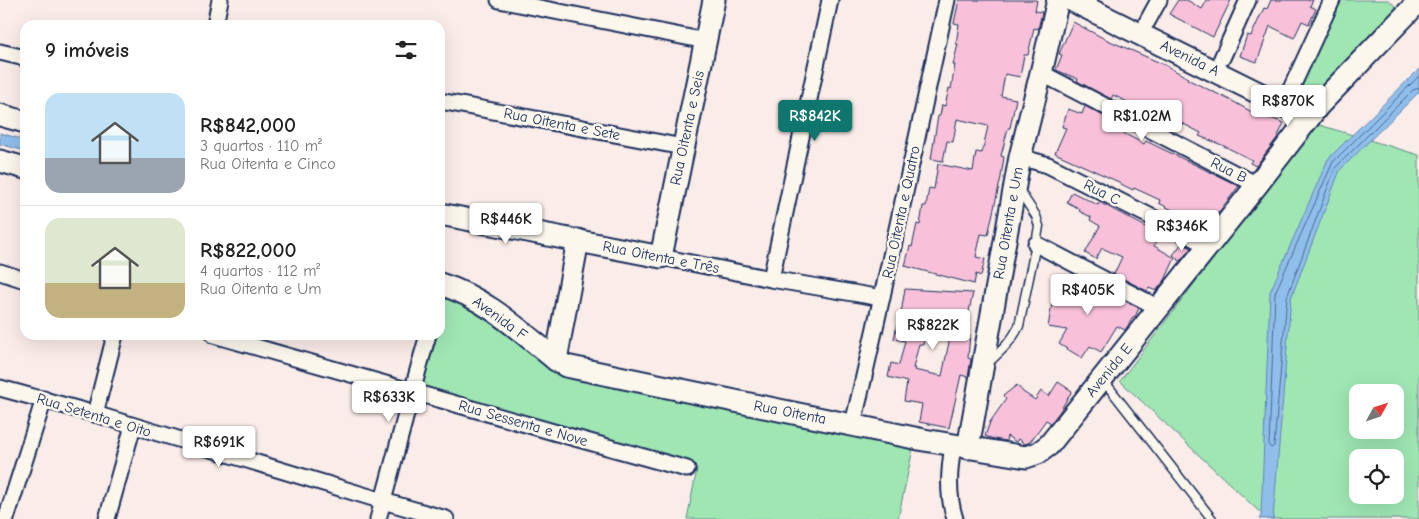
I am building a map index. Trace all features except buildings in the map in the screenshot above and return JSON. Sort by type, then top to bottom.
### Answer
[{"type":"street","points":[[216,20],[220,0]]},
{"type":"street","points":[[499,0],[706,41]]},
{"type":"street","name":"Rua Oitenta e Seis","points":[[661,257],[714,0]]},
{"type":"street","points":[[771,279],[830,0]]},
{"type":"street","name":"Rua Oitenta e Quatro","points":[[853,424],[947,0]]},
{"type":"street","name":"Rua Oitenta e Um","points":[[960,447],[982,368],[1020,157],[1058,0]]},
{"type":"street","name":"Avenida A","points":[[1104,0],[1222,58],[1286,98]]},
{"type":"street","points":[[1147,22],[1159,0]]},
{"type":"street","points":[[1222,58],[1248,0]]},
{"type":"street","points":[[1286,98],[1332,0]]},
{"type":"street","name":"Avenida E","points":[[1026,457],[1038,453],[1049,445],[1314,112],[1419,0]]},
{"type":"street","name":"Avenida A","points":[[1080,2],[1314,112]]},
{"type":"street","points":[[0,52],[20,57]]},
{"type":"street","name":"Rua B","points":[[1041,73],[1257,185]]},
{"type":"street","name":"Rua Oitenta e Sete","points":[[445,102],[683,147]]},
{"type":"street","points":[[0,115],[20,121]]},
{"type":"street","name":"Rua C","points":[[1020,157],[1048,165],[1209,246]]},
{"type":"street","points":[[0,161],[20,167]]},
{"type":"street","name":"Rua Oitenta e Três","points":[[445,215],[771,279],[882,298]]},
{"type":"street","points":[[556,360],[578,240]]},
{"type":"street","points":[[1036,244],[1159,308]]},
{"type":"street","points":[[0,272],[20,278]]},
{"type":"street","name":"Avenida F","points":[[445,289],[464,293],[483,302],[556,360]]},
{"type":"street","points":[[95,414],[114,340]]},
{"type":"street","name":"Rua Sessenta e Nove","points":[[232,340],[687,469]]},
{"type":"street","points":[[378,519],[427,340]]},
{"type":"street","name":"Rua Oitenta","points":[[556,360],[566,366],[590,372],[960,447],[1026,457]]},
{"type":"street","name":"Rua Setenta e Oito","points":[[0,388],[44,399],[446,519]]},
{"type":"street","points":[[6,519],[44,399]]},
{"type":"street","points":[[107,519],[133,426]]},
{"type":"street","points":[[955,519],[949,489],[949,475],[960,447]]},
{"type":"lane","points":[[982,368],[1002,350],[1014,336],[1019,326],[1036,244],[1038,226],[1036,216],[1016,184]]},
{"type":"lane","points":[[1102,378],[1203,510],[1212,519]]},
{"type":"green space","points":[[1334,0],[1389,0],[1399,10],[1312,95],[1296,85]]},
{"type":"green space","points":[[1316,124],[1419,155],[1419,519],[1267,519],[1120,381]]},
{"type":"green space","points":[[445,286],[561,364],[915,439],[898,519],[687,519],[697,469],[414,390],[429,340],[445,340]]},
{"type":"water","points":[[1419,69],[1419,92],[1340,170],[1291,298],[1273,519],[1259,519],[1261,516],[1270,292],[1328,159]]},
{"type":"water","points":[[0,133],[20,139],[20,150],[0,144]]}]
